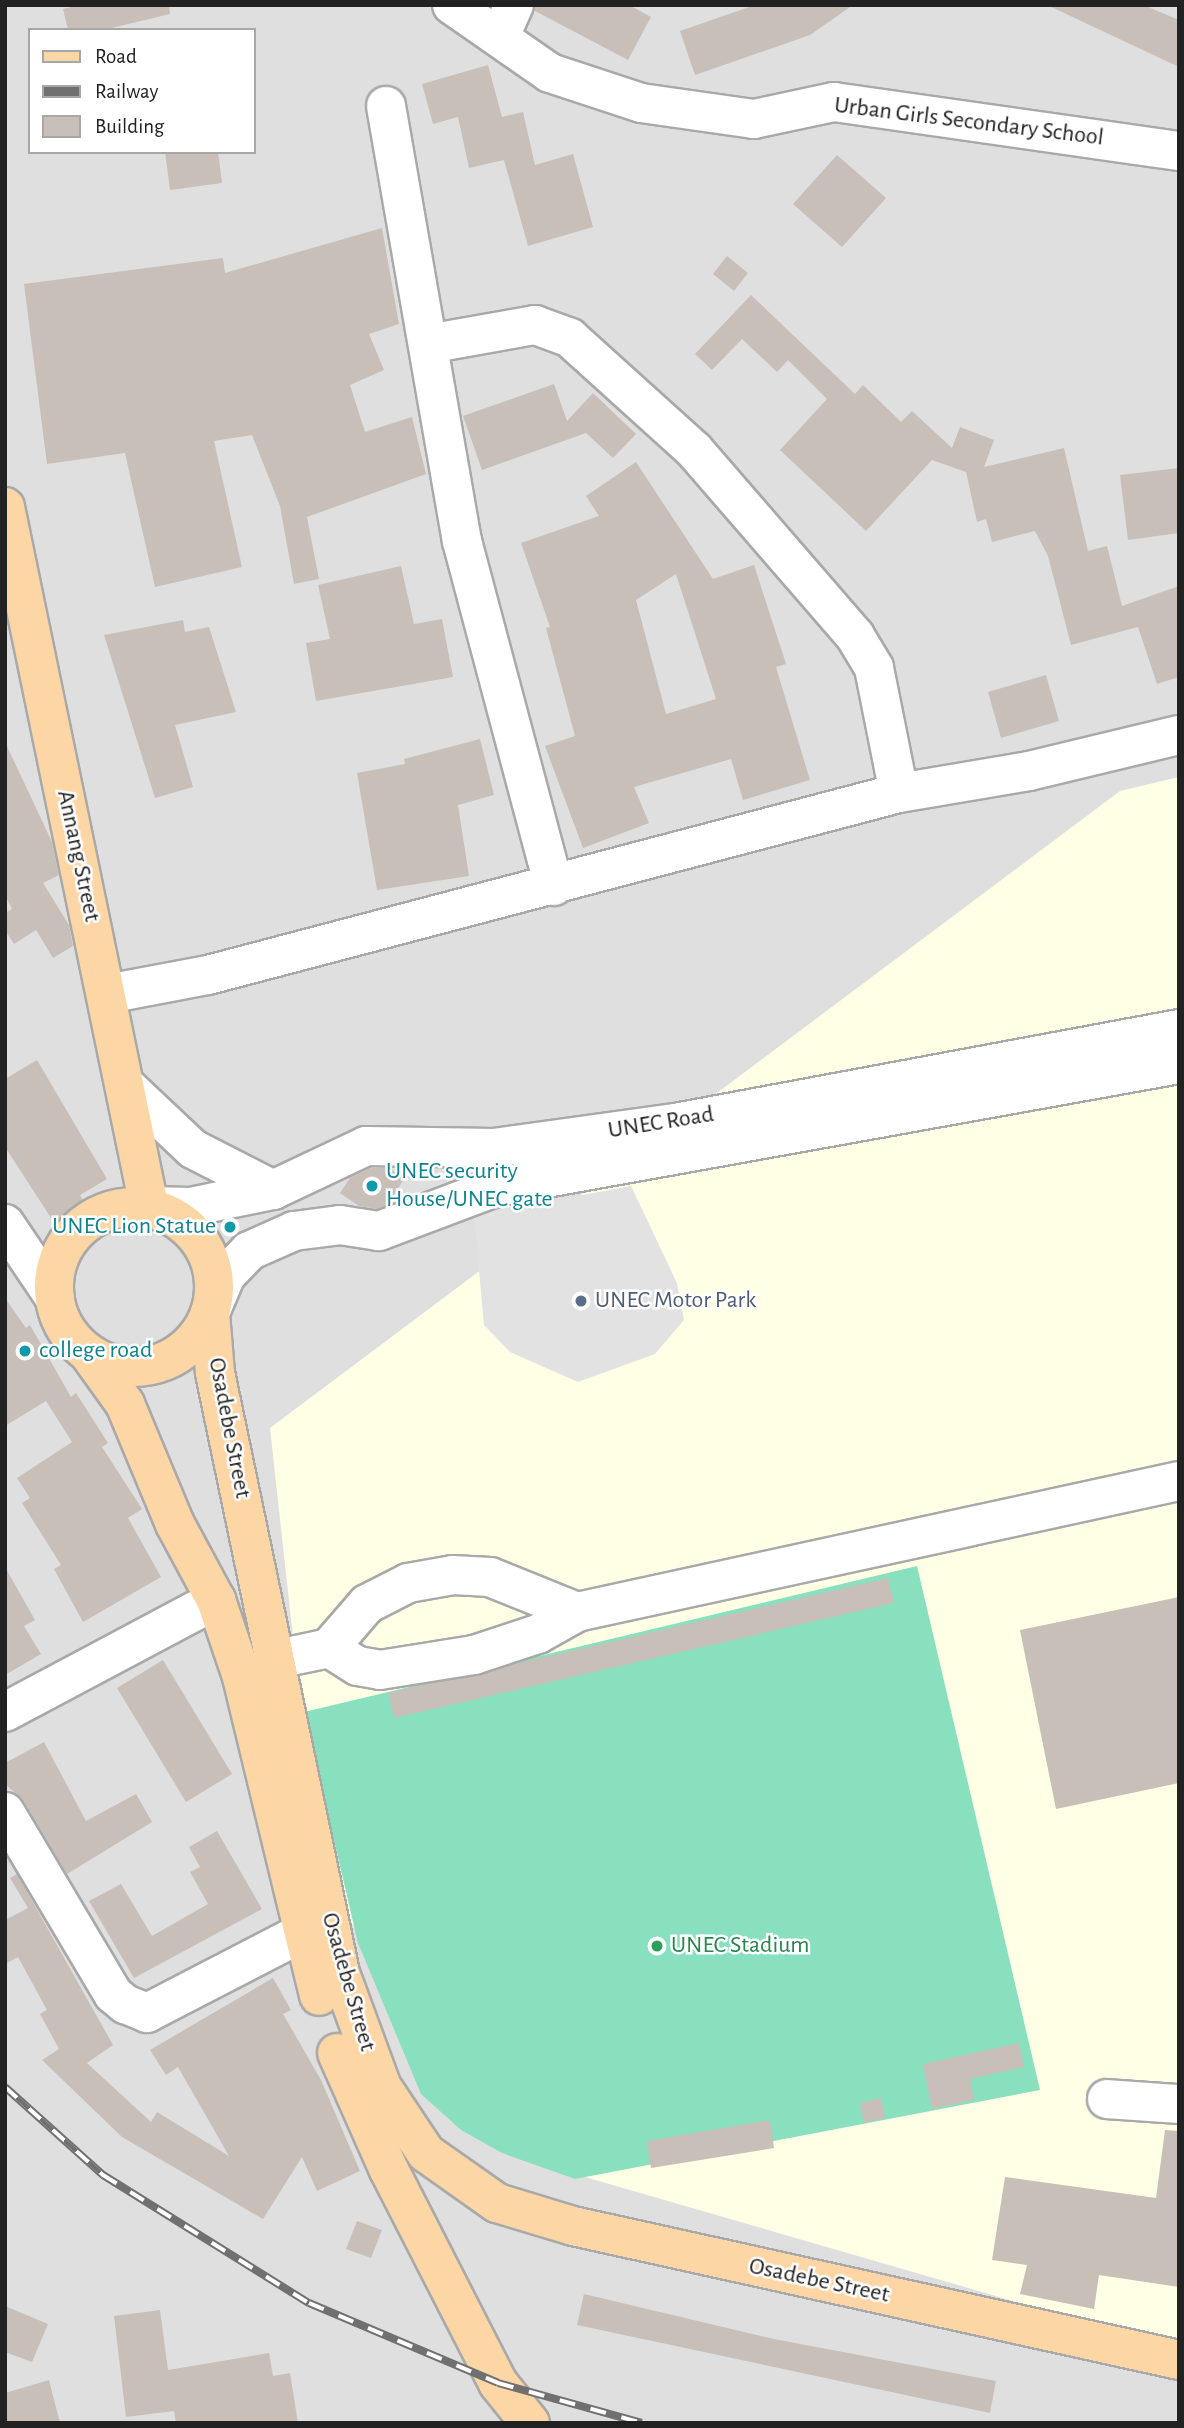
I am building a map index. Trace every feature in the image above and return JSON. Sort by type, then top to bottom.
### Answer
[{"type":"main road","name":"Annang Street","points":[[5,507],[15,610],[107,994],[149,1206]]},
{"type":"main road","points":[[149,1206],[184,1224],[201,1242],[211,1264],[210,1313],[183,1351],[161,1363],[136,1367],[89,1354],[71,1337],[55,1298],[62,1253],[75,1234],[116,1210],[149,1206]]},
{"type":"main road","name":"Osadebe Street","points":[[210,1313],[215,1373],[354,2022],[382,2087],[413,2136],[442,2168],[497,2203],[573,2226],[1179,2360]]},
{"type":"main road","name":"Osadebe Street","points":[[89,1354],[125,1404],[175,1524],[216,1600],[242,1677],[303,1931],[334,2045],[398,2188],[498,2383],[530,2423]]},
{"type":"main road","points":[[398,2188],[442,2168]]},
{"type":"street","name":"Urban Girls Secondary School","points":[[452,5],[507,20],[550,73],[641,103],[754,119],[834,102],[1179,150]]},
{"type":"street","points":[[386,106],[462,541],[554,886]]},
{"type":"street","points":[[428,344],[535,325],[570,338],[694,450],[855,636],[874,668],[898,793]]},
{"type":"street","points":[[107,994],[208,975],[554,886],[898,793],[1029,771],[1179,735]]},
{"type":"street","name":"UNEC Road","points":[[210,1313],[226,1275],[249,1251],[294,1231],[340,1225],[379,1231],[496,1187],[1022,1077],[1179,1029]]},
{"type":"street","name":"UNEC Road","points":[[149,1206],[190,1207],[273,1191],[366,1146],[494,1148],[1022,1077],[1179,1064]]},
{"type":"street","points":[[125,1084],[192,1149],[273,1191]]},
{"type":"street","points":[[5,1224],[55,1298]]},
{"type":"street","points":[[329,1648],[358,1666],[420,1664],[474,1656],[538,1634],[577,1612],[1179,1480]]},
{"type":"street","points":[[277,1660],[329,1648],[368,1604],[408,1583],[453,1576],[490,1577],[577,1612]]},
{"type":"street","points":[[5,1712],[216,1600]]},
{"type":"street","name":"Osadebe Street","points":[[5,1812],[113,1994],[125,2004],[147,2013],[303,1931]]},
{"type":"street","points":[[1107,2099],[1179,2104]]},
{"type":"shaded area","points":[[5,5],[1179,5],[1179,2423],[5,2423]]},
{"type":"shaded area","points":[[1179,777],[1179,2349],[502,2153],[319,1873],[270,1428],[1120,791]]},
{"type":"shaded area","name":"UNEC Motor Park","points":[[631,1186],[677,1283],[684,1320],[655,1354],[578,1382],[510,1352],[484,1325],[474,1215]]},
{"type":"green space","points":[[917,1566],[1040,2090],[575,2179],[502,2153],[461,2130],[421,2094],[358,1943],[304,1712]]},
{"type":"building","points":[[80,5],[169,5],[170,14],[111,28],[68,28],[63,9]]},
{"type":"building","points":[[535,5],[629,5],[651,17],[628,60],[535,11]]},
{"type":"building","points":[[755,5],[853,5],[810,35],[695,75],[680,31]]},
{"type":"building","points":[[1047,5],[1143,5],[1179,20],[1179,67]]},
{"type":"building","points":[[488,65],[502,117],[523,112],[535,165],[573,154],[593,227],[528,246],[504,160],[469,168],[458,117],[433,124],[422,84]]},
{"type":"building","points":[[165,154],[218,154],[222,183],[170,190]]},
{"type":"building","points":[[837,155],[886,198],[842,247],[793,204]]},
{"type":"building","points":[[382,228],[399,324],[369,334],[384,370],[350,385],[365,432],[412,417],[426,474],[307,517],[319,579],[294,584],[280,506],[252,435],[214,441],[242,567],[155,587],[125,453],[47,464],[24,284],[223,258],[225,273]]},
{"type":"building","points":[[727,256],[748,273],[734,291],[713,274]]},
{"type":"building","points":[[751,295],[855,394],[863,385],[901,422],[912,411],[952,448],[960,427],[994,440],[984,467],[1064,448],[1088,551],[1107,546],[1122,606],[1179,586],[1179,677],[1157,684],[1138,627],[1071,645],[1048,556],[1035,531],[992,542],[986,519],[977,522],[966,472],[932,460],[866,531],[780,450],[827,399],[788,360],[777,372],[742,339],[712,370],[695,354]]},
{"type":"building","points":[[554,384],[567,421],[593,393],[636,434],[613,458],[586,433],[482,470],[463,416]]},
{"type":"building","points":[[636,462],[713,579],[754,565],[786,664],[776,667],[810,780],[743,800],[731,759],[634,787],[649,823],[583,848],[545,746],[575,736],[546,628],[550,627],[521,543],[599,516],[586,496]],"holes":[[[676,574],[716,699],[666,714],[636,600]]]},
{"type":"building","points":[[1179,468],[1179,533],[1128,540],[1120,475]]},
{"type":"building","points":[[401,566],[414,624],[442,619],[453,677],[316,701],[306,643],[330,639],[318,585]]},
{"type":"building","points":[[183,620],[185,632],[209,627],[236,712],[175,725],[193,787],[155,798],[104,635]]},
{"type":"building","points":[[1046,675],[1059,721],[1001,738],[988,692]]},
{"type":"building","points":[[480,739],[494,795],[458,805],[469,876],[377,890],[357,773],[405,764],[404,759]]},
{"type":"building","points":[[5,742],[52,842],[59,875],[43,883],[69,925],[73,946],[53,958],[36,930],[14,944],[5,930],[5,913],[12,909],[5,895]]},
{"type":"building","points":[[37,1060],[107,1179],[80,1195],[85,1204],[55,1224],[5,1147],[5,1079]]},
{"type":"building","name":"UNEC security House/UNEC gate","points":[[371,1168],[389,1168],[404,1179],[387,1205],[377,1209],[359,1206],[340,1193],[350,1178]]},
{"type":"building","points":[[5,1298],[26,1328],[30,1325],[71,1397],[76,1393],[108,1443],[102,1447],[142,1509],[128,1518],[161,1577],[83,1622],[54,1569],[61,1565],[22,1503],[30,1498],[17,1478],[72,1442],[46,1401],[5,1426]]},
{"type":"building","points":[[5,1567],[35,1620],[24,1626],[41,1654],[5,1675]]},
{"type":"building","points":[[888,1578],[894,1603],[394,1718],[388,1693]]},
{"type":"building","points":[[1179,1597],[1179,1783],[1056,1809],[1020,1630]]},
{"type":"building","points":[[163,1660],[232,1774],[186,1802],[117,1688]]},
{"type":"building","points":[[44,1742],[86,1821],[136,1794],[152,1822],[67,1874],[24,1801],[5,1784],[5,1763]]},
{"type":"building","points":[[217,1831],[262,1909],[134,1978],[89,1901],[121,1884],[152,1936],[208,1904],[190,1872],[200,1867],[189,1847]]},
{"type":"building","points":[[17,1874],[113,2045],[87,2063],[151,2122],[157,2112],[229,2156],[178,2067],[166,2075],[150,2050],[273,1978],[291,2010],[283,2014],[321,2080],[360,2171],[317,2191],[302,2157],[263,2219],[122,2137],[42,2060],[59,2049],[40,2014],[47,2010],[18,1957],[5,1964],[5,1920],[28,1908],[10,1878]]},
{"type":"building","points":[[1019,2043],[1024,2067],[970,2079],[974,2100],[932,2109],[923,2064]]},
{"type":"building","points":[[881,2098],[885,2118],[864,2123],[860,2103]]},
{"type":"building","points":[[770,2120],[774,2148],[651,2168],[647,2141]]},
{"type":"building","points":[[1165,2130],[1179,2131],[1179,2287],[1099,2275],[1094,2309],[1020,2294],[1027,2265],[992,2260],[1005,2177],[1156,2198]]},
{"type":"building","points":[[357,2221],[382,2230],[371,2258],[346,2249]]},
{"type":"building","points":[[584,2294],[774,2339],[996,2381],[990,2413],[577,2325]]},
{"type":"building","points":[[5,2306],[48,2324],[32,2362],[5,2352]]},
{"type":"building","points":[[160,2310],[168,2370],[269,2353],[273,2376],[290,2373],[298,2423],[176,2423],[174,2411],[126,2417],[114,2316]]},
{"type":"building","points":[[49,2380],[60,2423],[5,2423],[5,2393]]},
{"type":"railway","points":[[5,2087],[103,2175],[309,2303],[498,2383],[642,2423]]},
{"type":"place","name":"UNEC security House/UNEC gate","points":[[372,1186]]},
{"type":"place","name":"UNEC Lion Statue","points":[[230,1227]]},
{"type":"place","name":"UNEC Motor Park","points":[[581,1301]]},
{"type":"place","name":"college road","points":[[25,1351]]},
{"type":"place","name":"UNEC Stadium","points":[[657,1946]]}]
